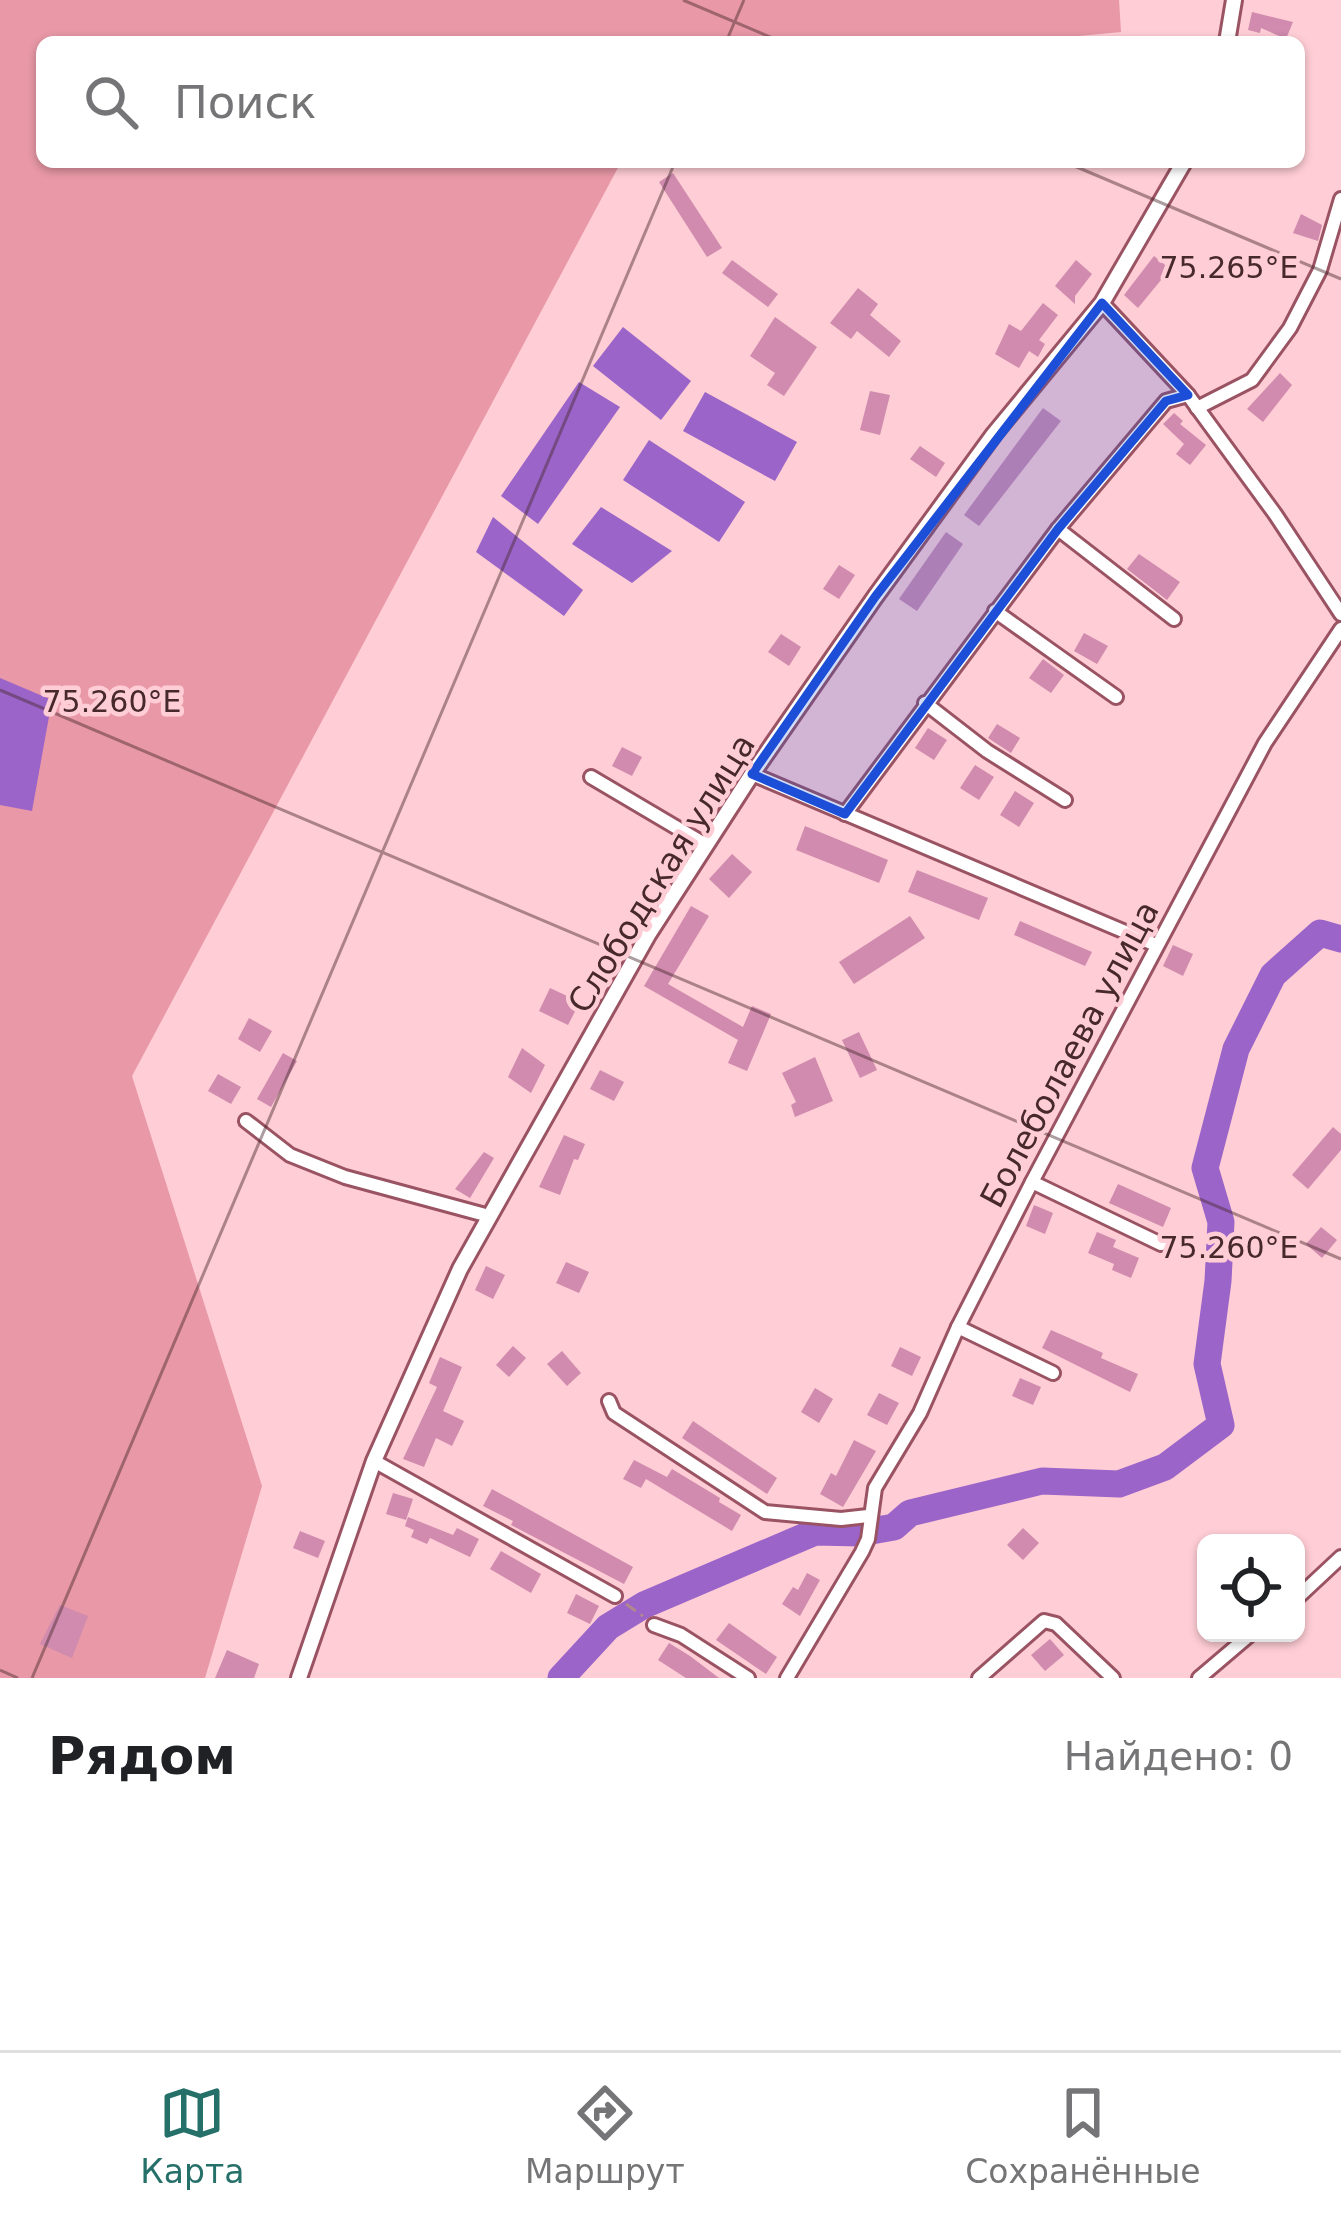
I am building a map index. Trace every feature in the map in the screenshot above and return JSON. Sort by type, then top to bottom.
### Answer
[{"type":"street","points":[[1228,36],[1234,0]]},
{"type":"street","name":"Слободская улица","points":[[299,1678],[374,1461],[460,1269],[648,935],[752,774],[994,434],[1102,304],[1181,168]]},
{"type":"street","points":[[1197,408],[1252,380],[1290,328],[1320,269],[1341,200]]},
{"type":"street","points":[[1102,304],[1188,395],[1341,614]]},
{"type":"street","points":[[845,814],[1058,529],[1166,401],[1188,395]]},
{"type":"street","points":[[1058,529],[1174,619]]},
{"type":"street","points":[[995,611],[1116,697]]},
{"type":"street","name":"Болеболаева улица","points":[[787,1678],[862,1552],[875,1488],[920,1413],[958,1327],[1156,945],[1265,743],[1341,629]]},
{"type":"street","points":[[925,703],[987,751],[1066,800]]},
{"type":"street","points":[[752,774],[1156,945]]},
{"type":"street","points":[[591,777],[706,845]]},
{"type":"street","points":[[246,1121],[290,1155],[345,1177],[490,1216]]},
{"type":"street","points":[[1033,1182],[1161,1244]]},
{"type":"street","points":[[958,1327],[1053,1373]]},
{"type":"street","points":[[609,1401],[614,1413],[765,1512],[841,1520],[868,1516]]},
{"type":"street","points":[[374,1461],[615,1596]]},
{"type":"street","points":[[1305,1591],[1341,1557]]},
{"type":"street","points":[[979,1678],[1044,1621],[1056,1624],[1113,1678]]},
{"type":"street","points":[[654,1625],[681,1635],[748,1678]]},
{"type":"street","points":[[1199,1678],[1241,1642]]},
{"type":"path","points":[[615,1596],[654,1625]]},
{"type":"highlighted area","points":[[1102,303],[1188,395],[1166,401],[1058,529],[845,814],[752,774],[875,597]]},
{"type":"shaded area","points":[[0,0],[1119,0],[1121,32],[1079,36],[36,36],[36,168],[618,168],[132,1076],[262,1486],[205,1678],[0,1678]]},
{"type":"shaded area","points":[[623,327],[691,381],[661,420],[593,366]]},
{"type":"shaded area","points":[[579,382],[620,407],[538,524],[501,496]]},
{"type":"shaded area","points":[[705,392],[797,442],[775,481],[683,431]]},
{"type":"shaded area","points":[[649,440],[745,502],[719,542],[623,480]]},
{"type":"shaded area","points":[[601,507],[672,551],[632,583],[572,544]]},
{"type":"shaded area","points":[[493,517],[583,590],[564,616],[476,552]]},
{"type":"shaded area","points":[[0,678],[52,700],[32,811],[0,805]]},
{"type":"building","points":[[1252,12],[1293,22],[1287,36],[1261,28],[1260,33],[1248,30]]},
{"type":"building","points":[[673,173],[722,248],[707,257],[659,182]]},
{"type":"building","points":[[1301,214],[1322,225],[1318,241],[1293,233]]},
{"type":"building","points":[[1154,256],[1170,269],[1138,308],[1124,295]]},
{"type":"building","points":[[732,260],[778,294],[768,307],[722,273]]},
{"type":"building","points":[[1076,260],[1092,274],[1075,296],[1075,304],[1055,286]]},
{"type":"building","points":[[858,288],[878,304],[870,315],[901,341],[889,357],[857,331],[851,339],[830,323]]},
{"type":"building","points":[[1043,303],[1058,315],[1039,340],[1045,344],[1038,357],[1029,351],[1019,368],[995,354],[1009,324],[1021,331]]},
{"type":"building","points":[[775,317],[817,347],[784,396],[767,385],[775,373],[750,356]]},
{"type":"building","points":[[1280,373],[1292,385],[1263,422],[1247,409]]},
{"type":"building","points":[[870,391],[890,395],[880,435],[860,430]]},
{"type":"building","points":[[1043,408],[1061,421],[979,526],[964,515]]},
{"type":"building","points":[[1174,413],[1206,445],[1190,465],[1176,454],[1184,444],[1163,424]]},
{"type":"building","points":[[920,446],[945,463],[936,477],[910,459]]},
{"type":"building","points":[[946,532],[963,544],[917,611],[899,599]]},
{"type":"building","points":[[1139,554],[1180,582],[1167,600],[1127,569]]},
{"type":"building","points":[[839,565],[855,575],[839,599],[823,589]]},
{"type":"building","points":[[1084,633],[1108,646],[1097,664],[1074,651]]},
{"type":"building","points":[[781,634],[801,647],[789,666],[768,652]]},
{"type":"building","points":[[1043,659],[1064,675],[1051,693],[1029,678]]},
{"type":"building","points":[[997,724],[1020,738],[1011,753],[988,738]]},
{"type":"building","points":[[928,728],[947,740],[934,760],[915,748]]},
{"type":"building","points":[[622,747],[642,757],[632,776],[612,766]]},
{"type":"building","points":[[975,765],[994,777],[979,800],[960,788]]},
{"type":"building","points":[[1015,791],[1034,803],[1019,827],[1000,815]]},
{"type":"building","points":[[805,826],[888,860],[879,883],[796,850]]},
{"type":"building","points":[[732,854],[752,872],[729,898],[709,879]]},
{"type":"building","points":[[917,870],[988,898],[979,920],[908,892]]},
{"type":"building","points":[[691,906],[709,916],[668,984],[743,1027],[752,1006],[771,1014],[747,1071],[728,1063],[738,1040],[644,986]]},
{"type":"building","points":[[910,916],[925,938],[854,984],[839,962]]},
{"type":"building","points":[[1020,921],[1092,952],[1085,966],[1014,935]]},
{"type":"building","points":[[1173,945],[1193,954],[1183,976],[1163,966]]},
{"type":"building","points":[[550,988],[580,1002],[568,1025],[539,1011]]},
{"type":"building","points":[[249,1018],[272,1031],[260,1052],[238,1039]]},
{"type":"building","points":[[859,1032],[877,1070],[860,1078],[842,1040]]},
{"type":"building","points":[[522,1048],[545,1065],[531,1093],[508,1077]]},
{"type":"building","points":[[283,1053],[297,1061],[271,1107],[257,1099]]},
{"type":"building","points":[[815,1057],[833,1101],[795,1117],[791,1105],[796,1102],[782,1073]]},
{"type":"building","points":[[600,1070],[624,1082],[614,1101],[590,1089]]},
{"type":"building","points":[[218,1074],[241,1087],[231,1104],[208,1091]]},
{"type":"building","points":[[1333,1127],[1341,1134],[1341,1150],[1308,1189],[1292,1175]]},
{"type":"building","points":[[564,1135],[585,1144],[560,1195],[539,1187]]},
{"type":"building","points":[[484,1152],[494,1158],[470,1198],[455,1189]]},
{"type":"building","points":[[1118,1184],[1171,1208],[1163,1227],[1109,1203]]},
{"type":"building","points":[[1034,1205],[1053,1213],[1045,1234],[1026,1226]]},
{"type":"building","points":[[1321,1227],[1337,1240],[1322,1258],[1306,1244]]},
{"type":"building","points":[[1097,1232],[1116,1240],[1113,1247],[1139,1258],[1131,1278],[1088,1253]]},
{"type":"building","points":[[566,1262],[589,1272],[579,1293],[556,1283]]},
{"type":"building","points":[[486,1266],[505,1275],[493,1299],[475,1290]]},
{"type":"building","points":[[1051,1330],[1138,1374],[1130,1392],[1042,1348]]},
{"type":"building","points":[[513,1346],[526,1358],[509,1377],[496,1365]]},
{"type":"building","points":[[900,1347],[921,1357],[912,1376],[891,1366]]},
{"type":"building","points":[[562,1351],[581,1373],[567,1386],[547,1364]]},
{"type":"building","points":[[440,1357],[462,1367],[443,1411],[464,1421],[452,1446],[436,1438],[424,1467],[403,1459],[437,1387],[429,1383]]},
{"type":"building","points":[[1020,1378],[1041,1387],[1033,1405],[1012,1396]]},
{"type":"building","points":[[815,1388],[833,1399],[819,1423],[801,1412]]},
{"type":"building","points":[[879,1393],[899,1403],[887,1425],[867,1415]]},
{"type":"building","points":[[693,1421],[777,1478],[767,1494],[682,1438]]},
{"type":"building","points":[[854,1440],[876,1451],[843,1507],[820,1494],[831,1473],[836,1476]]},
{"type":"building","points":[[634,1460],[667,1477],[672,1469],[720,1498],[719,1502],[741,1515],[732,1531],[646,1479],[641,1488],[623,1479]]},
{"type":"building","points":[[492,1489],[633,1567],[624,1584],[483,1506]]},
{"type":"building","points":[[393,1493],[413,1499],[406,1520],[386,1514]]},
{"type":"building","points":[[408,1517],[453,1535],[457,1528],[479,1539],[470,1557],[430,1538],[427,1544],[411,1537],[414,1530],[405,1526]]},
{"type":"building","points":[[1023,1528],[1039,1543],[1023,1560],[1007,1545]]},
{"type":"building","points":[[300,1531],[325,1541],[318,1558],[293,1548]]},
{"type":"building","points":[[501,1551],[541,1574],[531,1593],[490,1569]]},
{"type":"building","points":[[807,1573],[820,1580],[800,1616],[782,1604],[793,1587],[798,1590]]},
{"type":"building","points":[[576,1594],[599,1606],[590,1624],[567,1613]]},
{"type":"building","points":[[60,1605],[88,1616],[72,1658],[40,1644]]},
{"type":"building","points":[[729,1623],[777,1657],[766,1674],[716,1640]]},
{"type":"building","points":[[1050,1639],[1064,1655],[1045,1671],[1031,1655]]},
{"type":"building","points":[[669,1643],[719,1678],[686,1678],[658,1660]]},
{"type":"building","points":[[227,1650],[259,1664],[254,1678],[215,1678]]},
{"type":"waterway","points":[[561,1678],[608,1627],[644,1605],[815,1532],[860,1533],[894,1527],[910,1513],[1042,1481],[1119,1484],[1165,1467],[1221,1425],[1207,1364],[1221,1222],[1205,1168],[1236,1049],[1273,975],[1320,933],[1341,939]]}]
